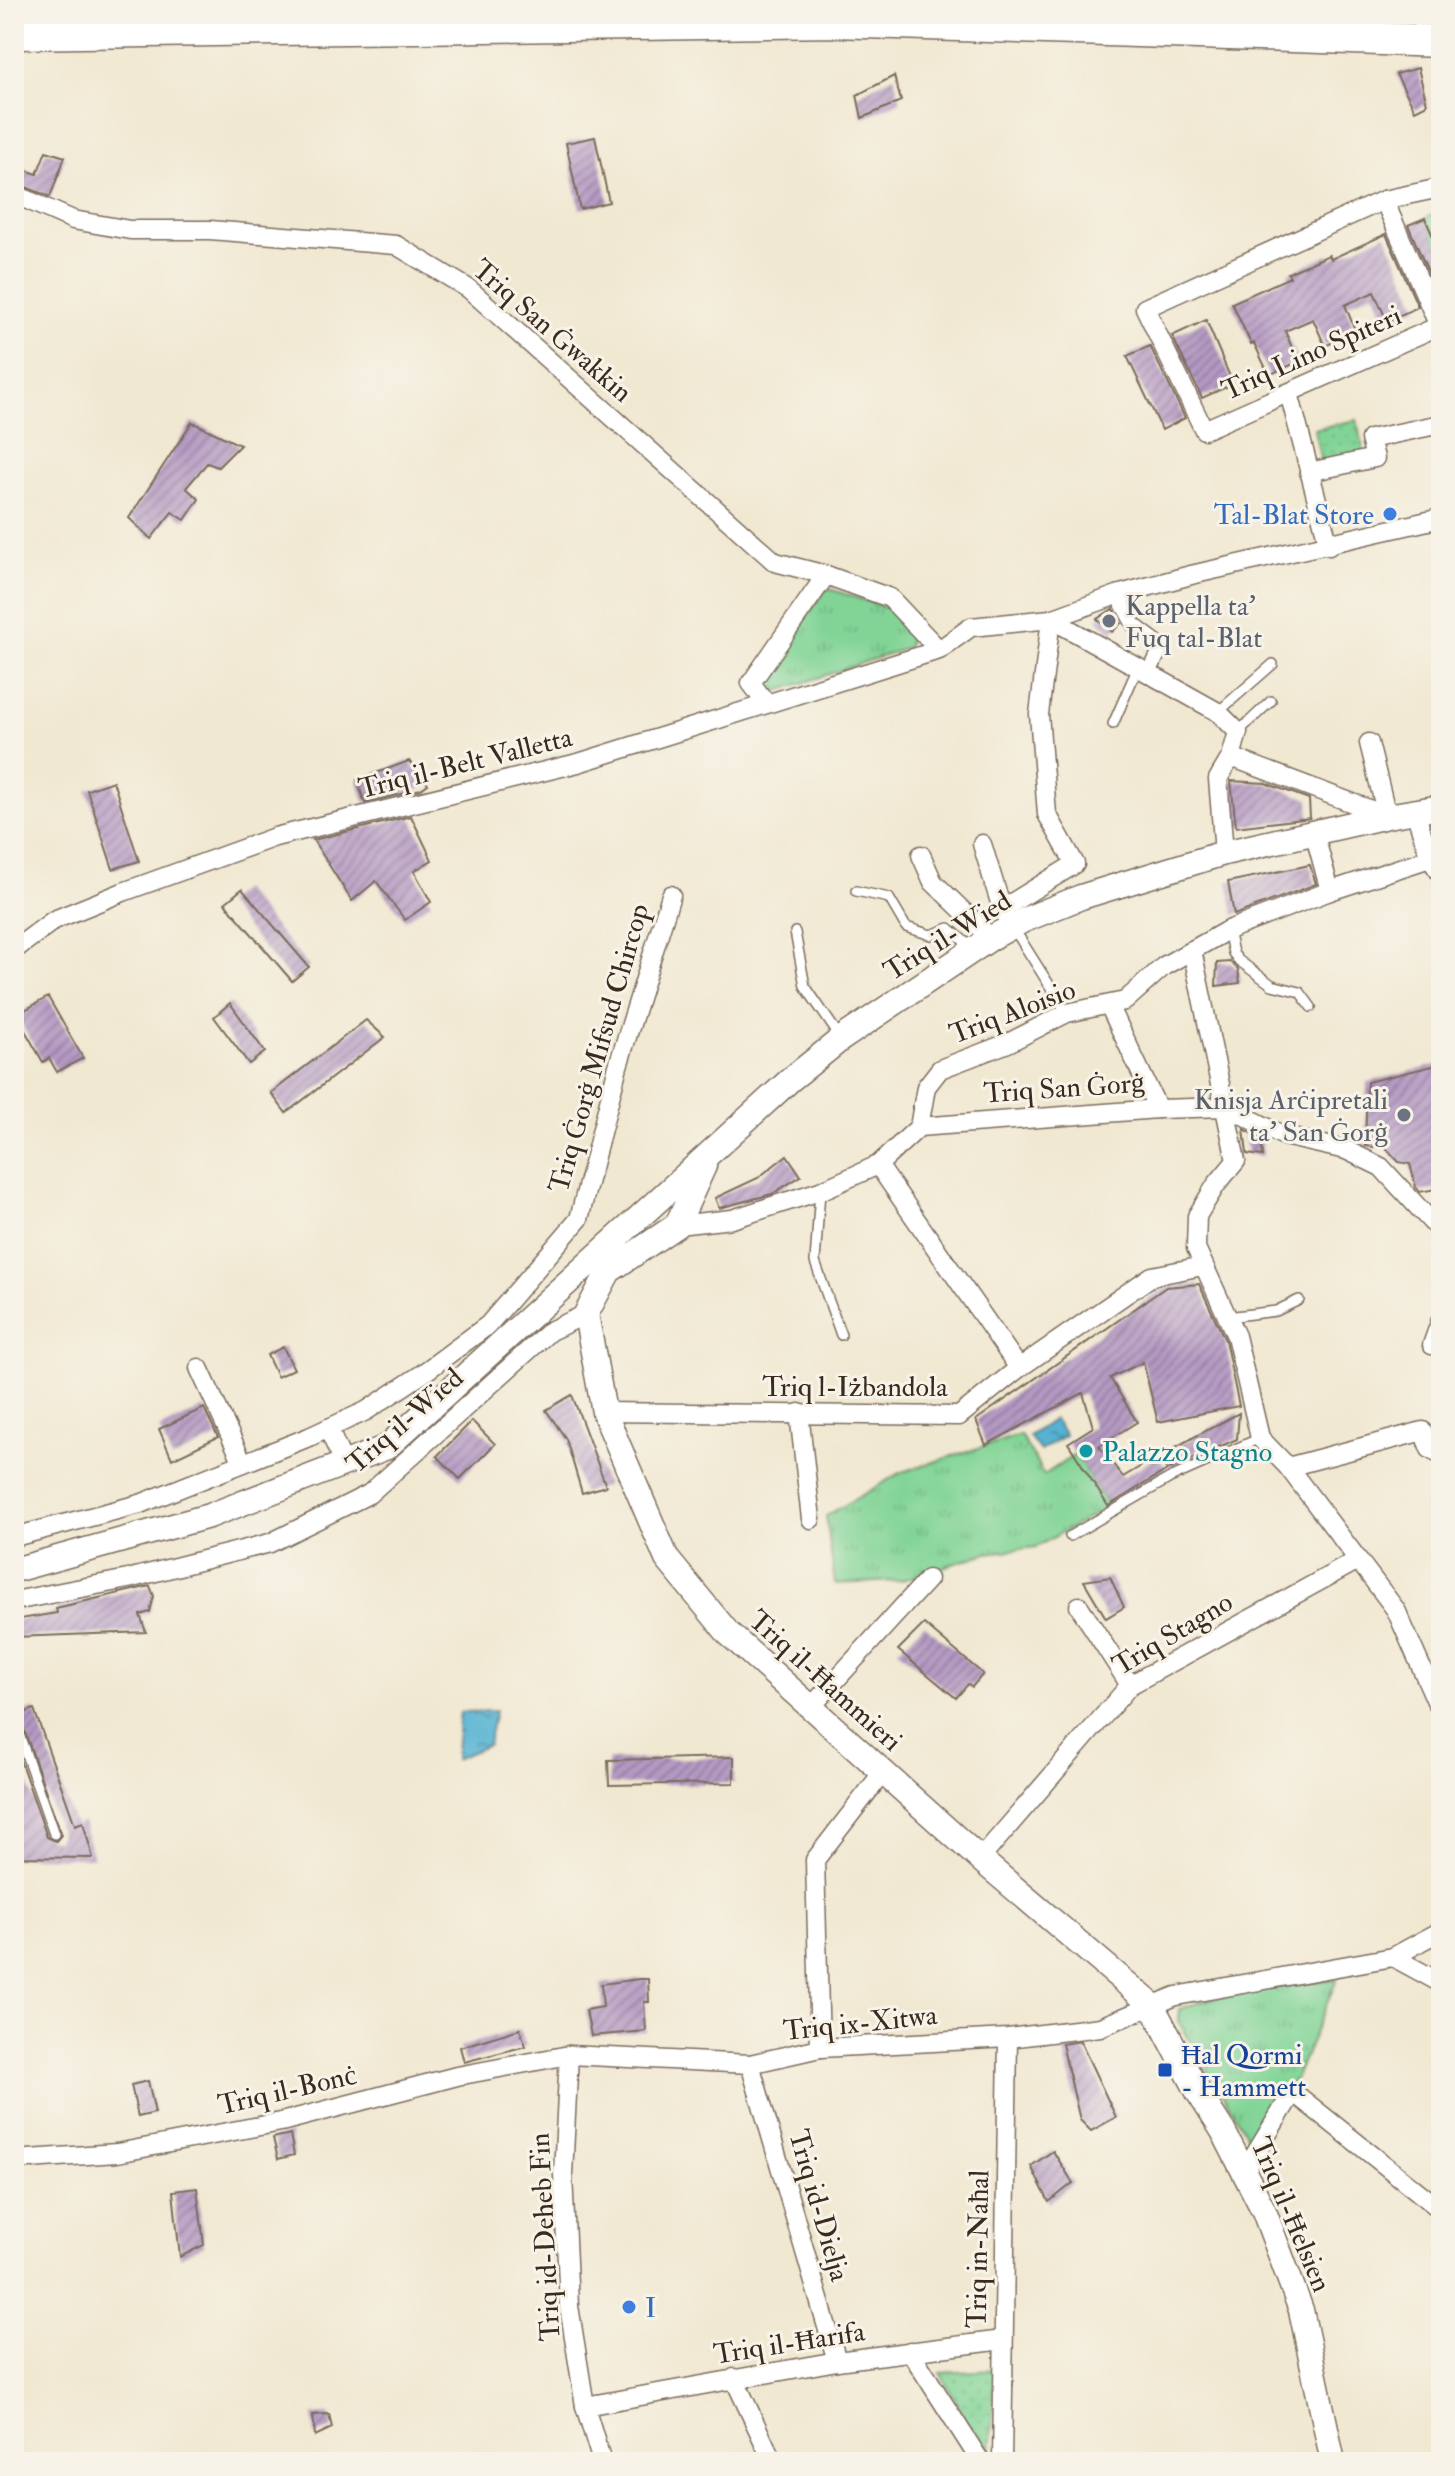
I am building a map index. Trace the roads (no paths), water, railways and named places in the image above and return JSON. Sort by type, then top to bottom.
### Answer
[{"type":"highway","points":[[14,33],[834,21],[1441,41]]},
{"type":"street","points":[[1440,188],[1384,200],[1441,327]]},
{"type":"street","name":"Triq San Ġwakkin","points":[[14,194],[73,220],[130,230],[210,230],[396,245],[469,289],[775,562],[826,575],[890,598],[939,650]]},
{"type":"street","name":"Triq Lino Spiteri","points":[[1384,200],[1145,308],[1204,430],[1441,327]]},
{"type":"street","points":[[1289,393],[1329,546]]},
{"type":"street","points":[[1309,472],[1375,458],[1370,439],[1441,424]]},
{"type":"street","name":"Triq il-Belt Valletta","points":[[14,950],[54,920],[275,837],[578,763],[939,650],[971,627],[1051,619],[1117,595],[1191,575],[1329,546],[1441,518]]},
{"type":"street","points":[[766,703],[751,683],[826,575]]},
{"type":"street","points":[[1117,595],[1134,625],[1162,646],[1143,670]]},
{"type":"street","points":[[994,931],[1075,864],[1047,814],[1039,714],[1051,619],[1218,712],[1238,732],[1231,757],[1218,779],[1224,853]]},
{"type":"street","points":[[1369,743],[1387,816]]},
{"type":"street","points":[[1231,757],[1387,816]]},
{"type":"street","name":"Triq il-Wied","points":[[14,1570],[209,1516],[387,1447],[790,1080],[841,1039],[994,931],[1081,897],[1224,853],[1441,807]]},
{"type":"street","points":[[1415,811],[1430,858],[1441,874]]},
{"type":"street","points":[[1314,832],[1330,891]]},
{"type":"street","points":[[982,844],[994,931]]},
{"type":"street","points":[[921,855],[933,882],[994,931]]},
{"type":"street","name":"Triq Aloisio","points":[[919,1127],[926,1087],[940,1069],[1008,1043],[1067,1013],[1125,1001],[1164,966],[1228,930],[1330,891],[1430,858]]},
{"type":"street","name":"Triq Ġorġ Mifsud Chircop","points":[[548,1253],[579,1219],[618,1066],[671,895]]},
{"type":"street","points":[[1192,950],[1236,1161],[1216,1185],[1197,1216],[1196,1248],[1236,1336],[1260,1438],[1288,1467],[1396,1610],[1437,1703],[1441,1704]]},
{"type":"street","points":[[1109,1005],[1158,1109]]},
{"type":"street","name":"Triq San Ġorġ","points":[[919,1127],[1158,1109],[1227,1107],[1284,1136],[1346,1150],[1381,1167],[1432,1206],[1441,1232]]},
{"type":"street","points":[[586,1314],[609,1271],[677,1225],[732,1219],[820,1191],[878,1165],[919,1127]]},
{"type":"street","points":[[677,1225],[708,1156]]},
{"type":"street","points":[[878,1165],[1019,1368]]},
{"type":"street","points":[[548,1253],[572,1279]]},
{"type":"street","name":"Triq il-Wied","points":[[14,1537],[140,1504],[366,1411],[488,1325],[548,1253]]},
{"type":"street","name":"Triq l-Iżbandola","points":[[604,1412],[959,1416],[1019,1368],[1152,1276],[1203,1266]]},
{"type":"street","name":"Triq il-Wied","points":[[14,1601],[128,1579],[270,1543],[369,1494],[550,1331],[586,1314]]},
{"type":"street","name":"Triq il-Ħammieri","points":[[586,1314],[604,1412],[667,1559],[728,1633],[980,1859],[1152,2005]]},
{"type":"street","points":[[1432,1345],[1441,1320]]},
{"type":"street","points":[[199,1368],[243,1463]]},
{"type":"street","points":[[799,1413],[811,1519]]},
{"type":"street","name":"Triq il-Wied","points":[[328,1428],[344,1464]]},
{"type":"street","points":[[1288,1467],[1423,1431],[1430,1449],[1441,1455]]},
{"type":"street","name":"Triq Stagno","points":[[980,1859],[1130,1685],[1358,1560]]},
{"type":"street","points":[[812,1706],[928,1579]]},
{"type":"street","points":[[1079,1606],[1130,1685]]},
{"type":"street","points":[[820,2048],[815,1860],[883,1772]]},
{"type":"street","name":"Triq ix-Xitwa","points":[[569,2055],[750,2064],[820,2048],[1008,2038],[1100,2027],[1176,1996],[1393,1957],[1438,1928]]},
{"type":"street","points":[[1393,1957],[1441,1983]]},
{"type":"street","name":"Triq il-Ħelsien","points":[[1152,2005],[1245,2171],[1264,2211],[1301,2310],[1333,2462]]},
{"type":"street","name":"Triq in-Naħal","points":[[1002,2462],[1008,2038]]},
{"type":"street","name":"Triq il-Bonċ","points":[[14,2160],[117,2153],[162,2145],[281,2122],[457,2076],[569,2055]]},
{"type":"street","name":"Triq id-Deheb Fin","points":[[569,2055],[564,2189],[569,2306],[585,2406],[602,2462]]},
{"type":"street","name":"Triq id-Dielja","points":[[750,2064],[837,2361]]},
{"type":"street","points":[[1245,2171],[1293,2092],[1441,2210]]},
{"type":"street","name":"Triq il-Ħarifa","points":[[585,2406],[837,2361],[1003,2340]]},
{"type":"street","points":[[910,2351],[981,2462]]},
{"type":"street","points":[[734,2378],[773,2462]]},
{"type":"lane","points":[[1218,712],[1273,664]]},
{"type":"lane","points":[[1113,724],[1143,670]]},
{"type":"lane","points":[[1238,732],[1271,701]]},
{"type":"lane","points":[[856,891],[889,898],[906,927],[931,935],[949,928],[994,931],[1067,1013]]},
{"type":"lane","points":[[1228,930],[1233,953],[1238,960],[1272,985],[1300,992],[1311,1007]]},
{"type":"lane","points":[[795,932],[805,986],[841,1039]]},
{"type":"lane","points":[[820,1191],[815,1262],[841,1335]]},
{"type":"lane","points":[[1227,1317],[1276,1311],[1299,1300]]},
{"type":"lane","points":[[1070,1536],[1170,1478],[1260,1438]]},
{"type":"lane","points":[[14,1720],[54,1834]]},
{"type":"water","points":[[1054,1419],[1065,1435],[1040,1451],[1029,1436]]},
{"type":"water","points":[[495,1711],[488,1745],[455,1759],[460,1712]]},
{"type":"place","name":"Tal-Blat Store","points":[[1390,514]]},
{"type":"place","name":"Kappella ta' Fuq tal-Blat","points":[[1109,621]]},
{"type":"place","name":"Knisja Arċipretali ta' San Ġorġ","points":[[1404,1115]]},
{"type":"place","name":"Palazzo Stagno","points":[[1086,1451]]},
{"type":"place","name":"Ħal Qormi - Hammett","points":[[1165,2070]]},
{"type":"place","name":"I","points":[[629,2307]]}]
